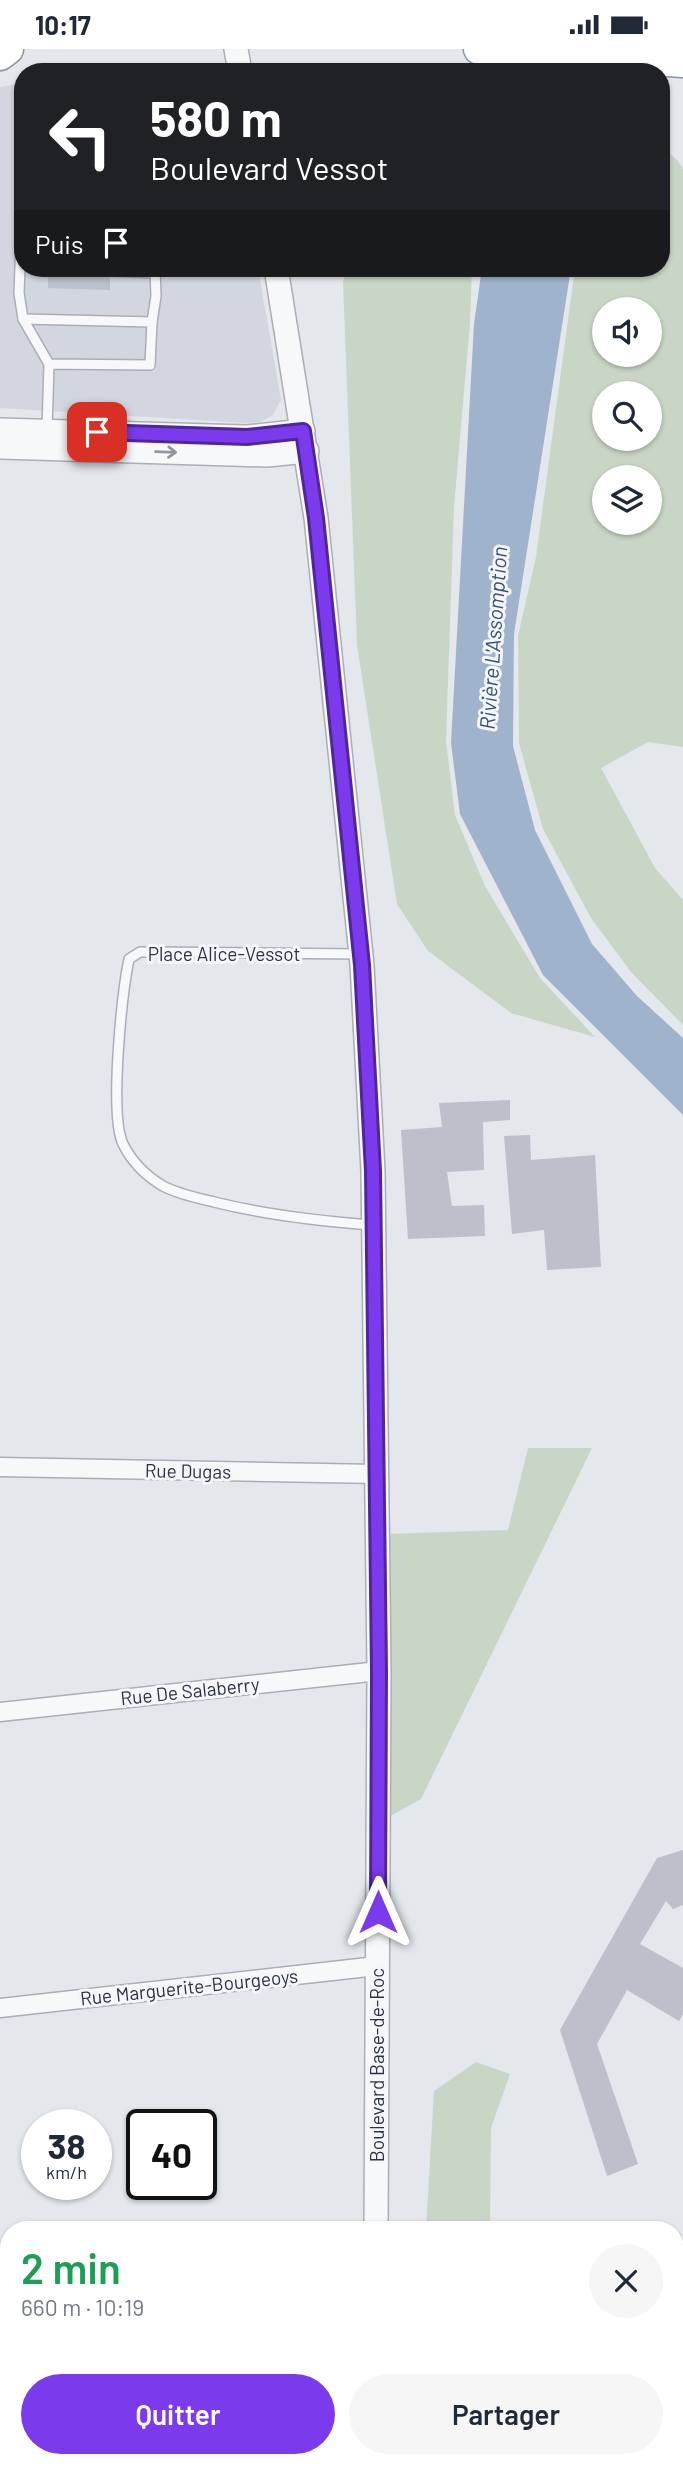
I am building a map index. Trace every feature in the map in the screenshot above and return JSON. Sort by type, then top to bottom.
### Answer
[{"type":"highway","points":[[0,55],[8,49]]},
{"type":"highway","points":[[479,49],[683,62]]},
{"type":"street","name":"Boulevard Base-de-Roc","points":[[278,277],[316,518],[361,954],[373,1171],[379,1671],[376,2221]]},
{"type":"street","points":[[0,430],[305,441]]},
{"type":"street","points":[[0,447],[267,455],[305,441]]},
{"type":"street","name":"Rue Dugas","points":[[0,1467],[377,1474]]},
{"type":"street","name":"Rue De Salaberry","points":[[0,1712],[379,1671]]},
{"type":"street","name":"Rue Marguerite-Bourgeoys","points":[[0,2008],[377,1966]]},
{"type":"lane","points":[[20,277],[23,319],[49,364],[47,431]]},
{"type":"lane","points":[[49,364],[150,365],[155,277]]},
{"type":"lane","points":[[23,319],[152,322]]},
{"type":"lane","name":"Place Alice-Vessot","points":[[361,954],[140,952],[129,959],[121,1016],[117,1113],[122,1142],[137,1166],[163,1186],[191,1197],[235,1208],[309,1220],[374,1225]]},
{"type":"shaded area","points":[[14,85],[14,277],[260,277],[281,400],[272,416],[260,422],[246,423],[0,408],[0,87]]},
{"type":"green space","points":[[670,154],[683,169],[683,747],[648,742],[601,768],[655,868],[683,900],[683,1025],[631,972],[591,918],[543,829],[519,743],[518,636],[536,557],[574,277],[670,277]]},
{"type":"green space","points":[[345,277],[472,277],[454,507],[446,741],[455,815],[485,886],[540,978],[595,1037],[511,1013],[428,951],[397,904],[357,645]]},
{"type":"green space","points":[[528,1448],[592,1448],[421,1799],[383,1820],[384,1534],[508,1530]]},
{"type":"green space","points":[[476,2062],[510,2074],[491,2128],[490,2221],[426,2221],[434,2091]]},
{"type":"water","name":"Rivière L'Assomption","points":[[481,277],[570,277],[514,634],[513,746],[535,830],[592,944],[637,996],[683,1038],[683,1115],[543,975],[460,814],[451,743],[474,324]]},
{"type":"building","points":[[48,277],[110,278],[110,290],[48,288]]},
{"type":"building","points":[[510,1100],[510,1120],[483,1122],[484,1170],[447,1172],[452,1206],[484,1205],[485,1236],[408,1239],[401,1130],[442,1127],[439,1103]]},
{"type":"building","points":[[530,1135],[531,1160],[595,1155],[601,1267],[547,1270],[544,1230],[512,1234],[504,1136]]},
{"type":"building","points":[[683,1850],[683,1905],[673,1909],[666,1901],[640,1944],[683,1968],[683,2014],[679,2021],[627,1990],[597,2044],[638,2164],[607,2176],[560,2030],[657,1858]]},
{"type":"route","points":[[97,432],[247,437],[303,431],[311,473],[362,965],[373,1171],[379,1671],[378,1912]]}]
